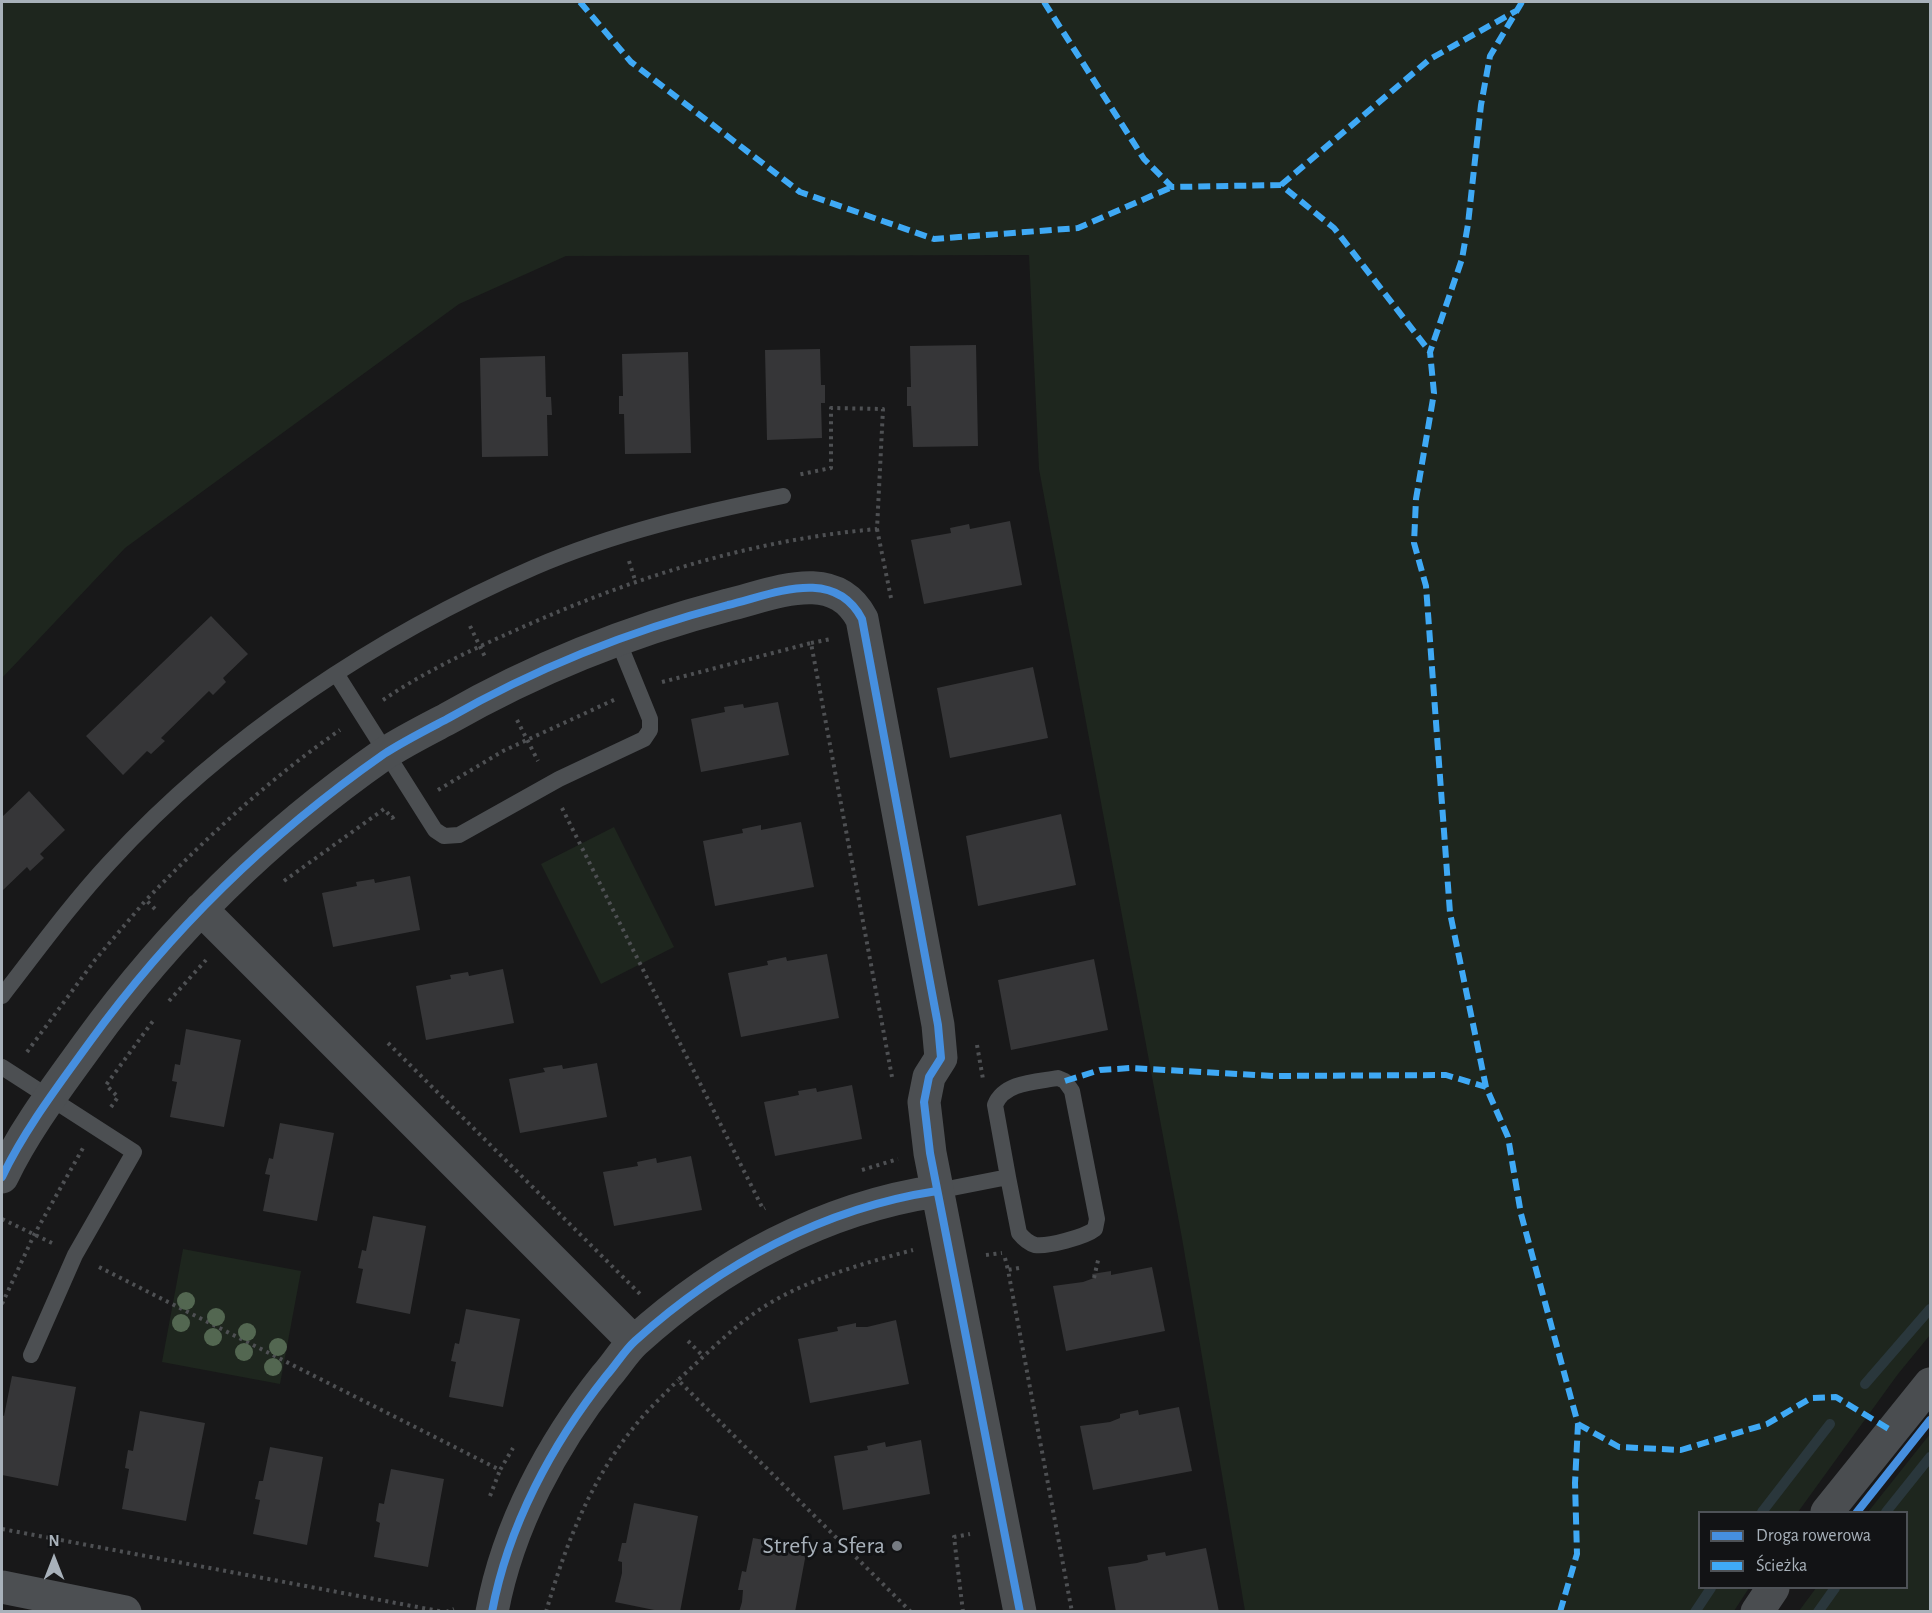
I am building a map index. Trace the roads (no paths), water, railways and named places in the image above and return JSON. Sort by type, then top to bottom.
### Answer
[{"type":"street","points":[[2,1177],[50,1097],[147,967],[201,909],[300,819],[387,752],[501,689],[617,638],[665,622],[811,586],[839,593],[856,608],[862,619],[938,1025],[941,1058],[929,1077],[924,1102],[924,1193],[1020,1611]]},
{"type":"street","points":[[201,909],[623,1331]]},
{"type":"street","points":[[492,1611],[507,1554],[536,1485],[623,1331],[653,1306],[731,1268],[801,1230],[866,1206],[924,1193]]},
{"type":"street","points":[[1828,1511],[1930,1384]]},
{"type":"street","points":[[2,1587],[125,1611]]},
{"type":"street","points":[[1757,1611],[1772,1589]]},
{"type":"lane","points":[[2,996],[110,862],[165,808],[225,754],[337,675],[459,604],[536,566],[621,536],[703,512],[783,496]]},
{"type":"lane","points":[[337,675],[435,830],[444,836],[459,835],[550,784],[644,739],[650,730],[650,719],[617,638]]},
{"type":"lane","points":[[7,1070],[134,1152],[75,1255],[31,1355]]},
{"type":"lane","points":[[1058,1078],[1065,1081],[1072,1090],[1096,1219],[1095,1229],[1086,1236],[1035,1245],[1024,1239],[1019,1233],[1008,1177],[995,1104],[999,1094],[1008,1088],[1058,1078]]},
{"type":"lane","points":[[924,1193],[1008,1177]]},
{"type":"waterway","points":[[1865,1384],[1930,1309]]},
{"type":"waterway","points":[[1763,1511],[1830,1424]]},
{"type":"waterway","points":[[1887,1511],[1930,1457]]},
{"type":"waterway","points":[[1695,1612],[1710,1589]]},
{"type":"waterway","points":[[1818,1612],[1834,1589]]},
{"type":"place","name":"Strefy a Sfera","points":[[897,1546]]}]
